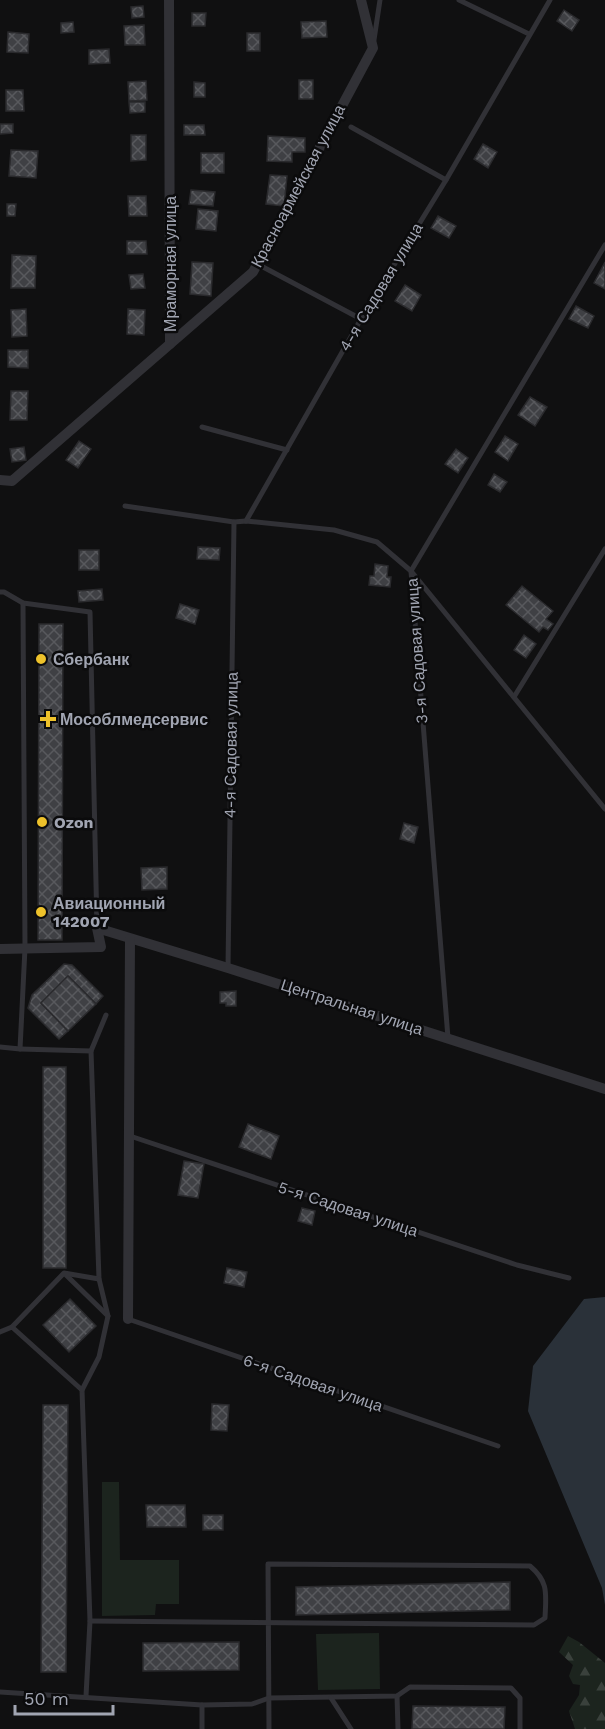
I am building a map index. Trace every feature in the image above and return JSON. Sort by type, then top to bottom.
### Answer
[{"type":"street","name":"Мраморная улица","points":[[0,480],[12,481],[170,344],[169,0]]},
{"type":"street","points":[[361,0],[373,48]]},
{"type":"street","name":"Красноармейская улица","points":[[170,344],[253,272],[373,48]]},
{"type":"street","points":[[0,949],[101,947],[98,928]]},
{"type":"street","name":"Центральная улица","points":[[98,928],[605,1089]]},
{"type":"street","points":[[128,1319],[130,939]]},
{"type":"lane","points":[[373,48],[380,0]]},
{"type":"lane","points":[[459,0],[530,34]]},
{"type":"lane","name":"4-я Садовая улица","points":[[246,521],[361,319],[446,180],[550,0]]},
{"type":"lane","points":[[351,127],[446,180]]},
{"type":"lane","name":"3-я Садовая улица","points":[[448,1038],[411,571],[605,245]]},
{"type":"lane","points":[[263,267],[361,319]]},
{"type":"lane","points":[[201,428],[287,450]]},
{"type":"lane","points":[[125,506],[234,522],[246,521],[334,530],[377,542],[411,571],[605,809]]},
{"type":"lane","name":"4-я Садовая улица","points":[[228,968],[234,522]]},
{"type":"lane","points":[[514,697],[605,549]]},
{"type":"lane","points":[[0,592],[23,603],[90,612],[98,928]]},
{"type":"lane","points":[[20,1049],[25,948],[23,603]]},
{"type":"lane","points":[[86,1696],[90,1621],[82,1390],[99,1357],[108,1316],[99,1279],[91,1051],[106,1015]]},
{"type":"lane","points":[[0,1047],[91,1051]]},
{"type":"lane","name":"5-я Садовая улица","points":[[128,1135],[518,1265],[570,1278]]},
{"type":"lane","points":[[64,1273],[99,1279]]},
{"type":"lane","points":[[64,1273],[108,1316]]},
{"type":"lane","points":[[0,1332],[12,1327],[64,1273]]},
{"type":"lane","name":"6-я Садовая улица","points":[[128,1319],[498,1446]]},
{"type":"lane","points":[[12,1327],[82,1390]]},
{"type":"lane","points":[[90,1621],[268,1622],[534,1625],[545,1618],[546,1588],[540,1575],[530,1566],[267,1564],[268,1622],[269,1698],[269,1729]]},
{"type":"lane","points":[[0,1692],[202,1705],[252,1704],[269,1698],[398,1696],[410,1688],[511,1688],[520,1698],[520,1729]]},
{"type":"lane","points":[[398,1696],[398,1729]]},
{"type":"lane","points":[[331,1698],[351,1729]]},
{"type":"lane","points":[[202,1705],[202,1729]]},
{"type":"green space","points":[[102,1482],[119,1482],[120,1560],[179,1560],[179,1604],[156,1604],[155,1615],[102,1616]]},
{"type":"green space","points":[[379,1633],[380,1689],[318,1690],[316,1634]]},
{"type":"green space","points":[[568,1636],[605,1663],[605,1729],[575,1729],[569,1711],[579,1695],[580,1685],[573,1684],[569,1676],[573,1665],[559,1652]]},
{"type":"shaded area","points":[[605,1297],[605,1605],[602,1588],[528,1411],[533,1366],[584,1299]]},
{"type":"building","points":[[143,6],[144,17],[132,18],[131,7]]},
{"type":"building","points":[[564,10],[579,20],[572,31],[557,21]]},
{"type":"building","points":[[192,13],[206,13],[205,26],[192,26]]},
{"type":"building","points":[[326,21],[327,37],[302,38],[301,22]]},
{"type":"building","points":[[73,22],[74,32],[61,33],[61,23]]},
{"type":"building","points":[[144,25],[145,45],[125,45],[124,26]]},
{"type":"building","points":[[8,32],[29,34],[28,53],[7,52]]},
{"type":"building","points":[[247,33],[260,33],[260,51],[247,51]]},
{"type":"building","points":[[109,49],[110,63],[89,64],[89,50]]},
{"type":"building","points":[[299,80],[313,80],[313,99],[299,99]]},
{"type":"building","points":[[146,81],[147,100],[129,101],[128,82]]},
{"type":"building","points":[[194,82],[205,83],[205,97],[194,97]]},
{"type":"building","points":[[6,90],[23,90],[24,111],[6,111]]},
{"type":"building","points":[[129,102],[145,102],[145,112],[130,113]]},
{"type":"building","points":[[0,124],[13,124],[13,133],[0,134]]},
{"type":"building","points":[[184,125],[204,125],[205,135],[184,135]]},
{"type":"building","points":[[131,135],[146,135],[146,160],[131,161]]},
{"type":"building","points":[[268,136],[305,138],[305,152],[292,152],[292,162],[267,161]]},
{"type":"building","points":[[483,144],[497,152],[488,168],[474,159]]},
{"type":"building","points":[[11,150],[38,151],[36,178],[9,176]]},
{"type":"building","points":[[201,153],[224,153],[224,173],[201,173]]},
{"type":"building","points":[[270,175],[287,176],[284,206],[266,204]]},
{"type":"building","points":[[191,190],[215,192],[213,206],[189,204]]},
{"type":"building","points":[[128,196],[146,196],[147,216],[129,216]]},
{"type":"building","points":[[7,204],[16,204],[15,216],[7,216]]},
{"type":"building","points":[[198,209],[218,211],[216,231],[196,229]]},
{"type":"building","points":[[438,216],[456,226],[449,238],[431,228]]},
{"type":"building","points":[[127,241],[146,241],[147,254],[127,254]]},
{"type":"building","points":[[12,255],[36,256],[35,288],[11,288]]},
{"type":"building","points":[[192,262],[213,263],[211,296],[190,294]]},
{"type":"building","points":[[605,262],[605,289],[594,283]]},
{"type":"building","points":[[143,274],[145,288],[131,289],[129,275]]},
{"type":"building","points":[[405,285],[421,295],[412,311],[395,301]]},
{"type":"building","points":[[576,306],[594,316],[588,328],[569,319]]},
{"type":"building","points":[[26,309],[27,336],[12,337],[11,310]]},
{"type":"building","points":[[128,309],[145,310],[144,335],[127,334]]},
{"type":"building","points":[[8,350],[28,350],[28,368],[8,367]]},
{"type":"building","points":[[11,391],[28,391],[27,420],[10,420]]},
{"type":"building","points":[[530,397],[547,407],[535,426],[518,415]]},
{"type":"building","points":[[505,436],[518,444],[508,461],[495,452]]},
{"type":"building","points":[[79,441],[91,449],[78,468],[66,460]]},
{"type":"building","points":[[24,447],[26,460],[12,462],[10,449]]},
{"type":"building","points":[[456,449],[468,458],[458,473],[445,464]]},
{"type":"building","points":[[494,474],[507,482],[500,492],[488,485]]},
{"type":"building","points":[[198,547],[220,548],[219,560],[197,559]]},
{"type":"building","points":[[79,550],[99,550],[99,570],[79,570]]},
{"type":"building","points":[[375,564],[388,566],[387,577],[391,577],[390,587],[369,585],[370,576],[374,576]]},
{"type":"building","points":[[522,586],[553,611],[546,619],[553,624],[548,630],[543,627],[539,632],[506,605]]},
{"type":"building","points":[[102,589],[103,600],[79,602],[78,591]]},
{"type":"building","points":[[180,604],[199,610],[195,624],[176,618]]},
{"type":"building","points":[[39,624],[63,624],[62,940],[38,940]]},
{"type":"building","points":[[524,635],[536,644],[526,658],[514,650]]},
{"type":"building","points":[[404,823],[418,827],[414,843],[400,839]]},
{"type":"building","points":[[167,867],[167,889],[142,890],[141,868]]},
{"type":"building","points":[[64,964],[72,965],[103,996],[96,1004],[68,976],[41,1003],[68,1031],[59,1039],[28,1008],[32,995]]},
{"type":"building","points":[[68,976],[96,1004],[68,1031],[41,1003]]},
{"type":"building","points":[[236,991],[236,1006],[226,1006],[226,1003],[220,1003],[220,992]]},
{"type":"building","points":[[43,1067],[66,1067],[66,1268],[43,1268]]},
{"type":"building","points":[[248,1124],[279,1136],[271,1159],[239,1147]]},
{"type":"building","points":[[184,1161],[204,1164],[198,1198],[178,1195]]},
{"type":"building","points":[[302,1208],[315,1211],[312,1225],[298,1221]]},
{"type":"building","points":[[227,1268],[247,1272],[244,1287],[224,1283]]},
{"type":"building","points":[[70,1299],[96,1326],[69,1352],[43,1325]]},
{"type":"building","points":[[212,1404],[229,1405],[227,1431],[211,1430]]},
{"type":"building","points":[[43,1405],[68,1405],[66,1672],[41,1672]]},
{"type":"building","points":[[146,1505],[185,1505],[186,1527],[147,1527]]},
{"type":"building","points":[[203,1515],[223,1515],[223,1530],[203,1530]]},
{"type":"building","points":[[510,1582],[510,1610],[296,1615],[296,1587]]},
{"type":"building","points":[[239,1642],[239,1670],[143,1671],[143,1643]]},
{"type":"building","points":[[413,1706],[505,1707],[504,1729],[412,1729]]},
{"type":"place","name":"Сбербанк","points":[[41,659]]},
{"type":"place","name":"Мособлмедсервис","points":[[48,719]]},
{"type":"place","name":"Ozon","points":[[42,822]]},
{"type":"place","name":"Авиационный 142007","points":[[41,912]]}]
